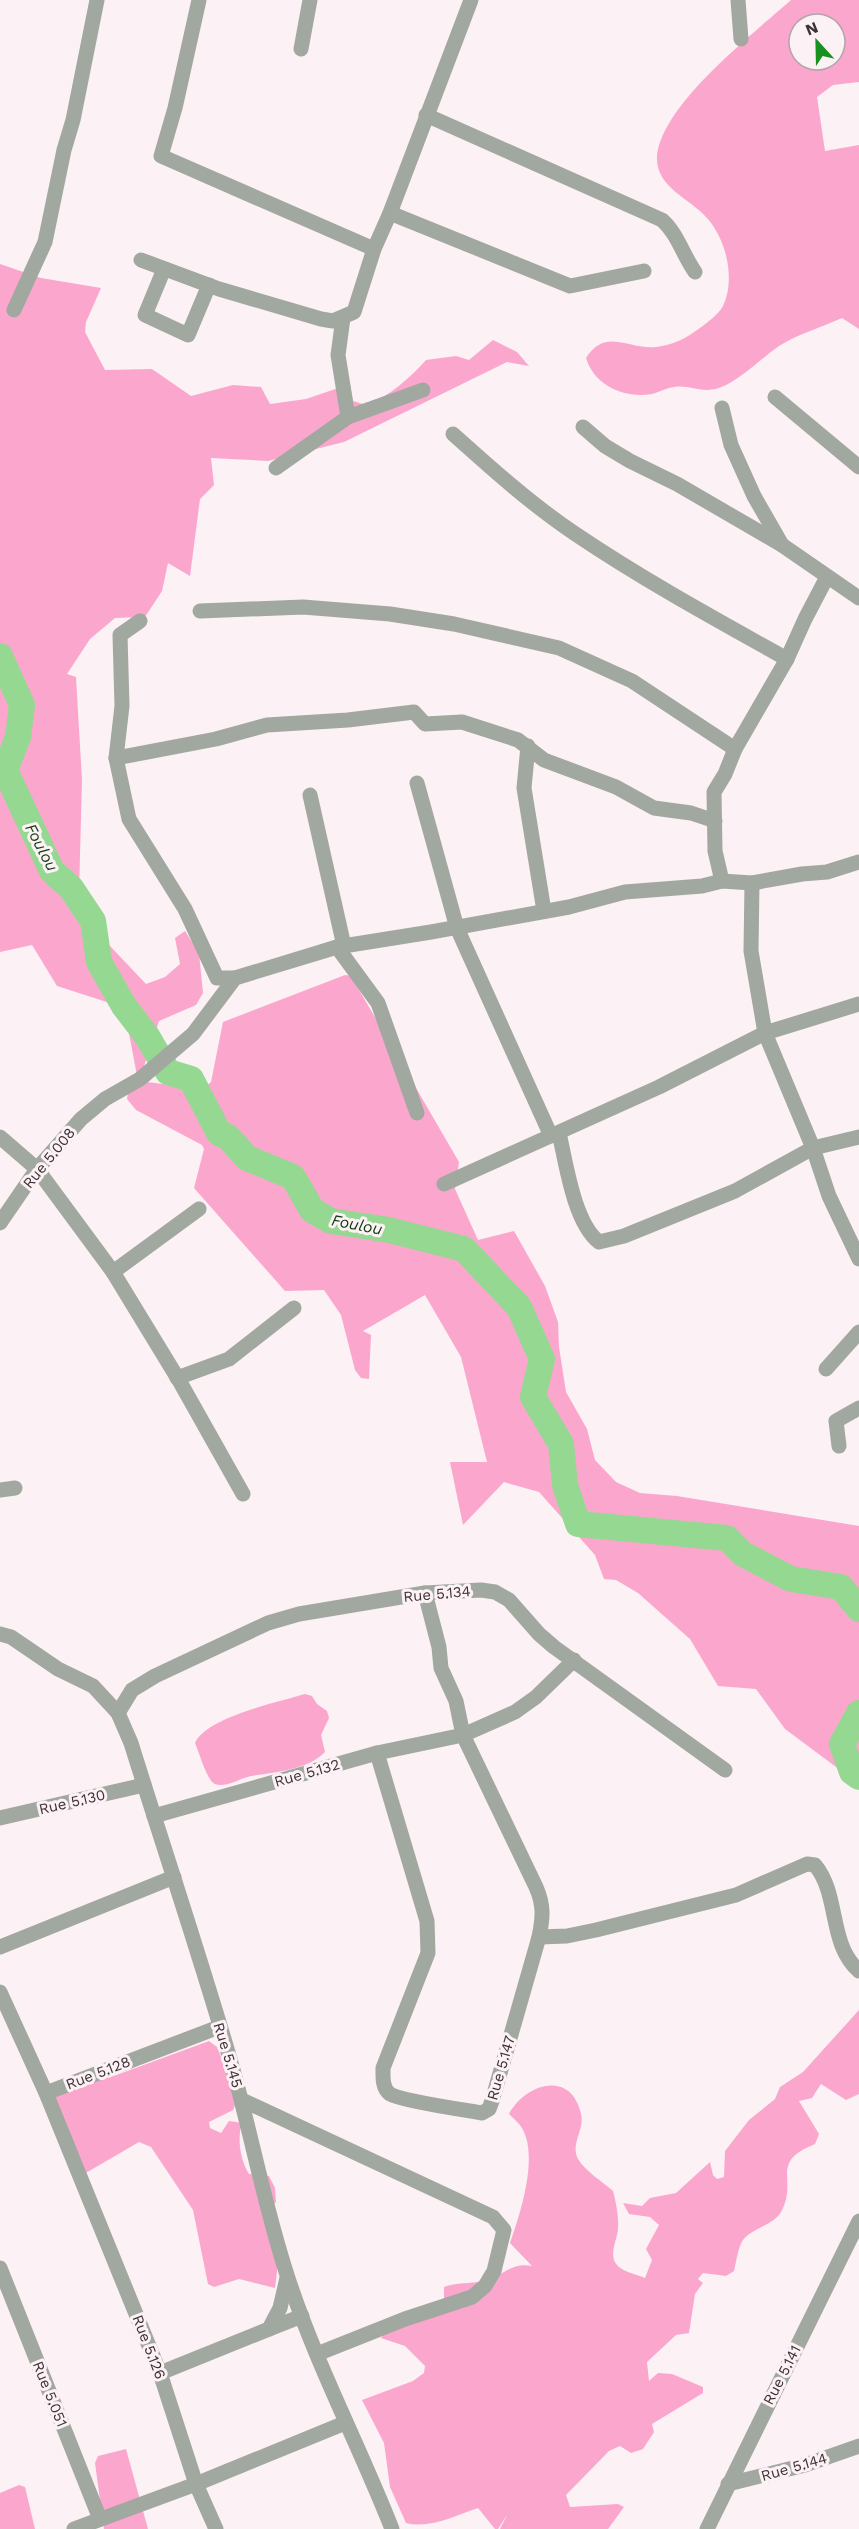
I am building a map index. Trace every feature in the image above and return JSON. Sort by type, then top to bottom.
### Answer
[{"type":"street","points":[[14,310],[45,242],[97,0]]},
{"type":"street","points":[[199,0],[175,108],[161,156],[374,249]]},
{"type":"street","points":[[300,50],[310,0]]},
{"type":"street","points":[[141,260],[208,285],[321,319],[333,321],[354,312],[374,249],[390,213],[471,0]]},
{"type":"street","points":[[738,0],[741,39]]},
{"type":"street","points":[[426,115],[662,220],[672,228],[683,255],[695,272]]},
{"type":"street","points":[[390,213],[570,286],[644,271]]},
{"type":"street","points":[[164,269],[145,315],[188,334],[208,285]]},
{"type":"street","points":[[343,318],[338,355],[348,417]]},
{"type":"street","points":[[276,468],[348,417],[423,390]]},
{"type":"street","points":[[775,397],[859,467]]},
{"type":"street","points":[[722,408],[731,445],[754,496],[782,545]]},
{"type":"street","points":[[583,428],[605,446],[630,461],[677,484],[782,545],[859,598]]},
{"type":"street","points":[[453,434],[508,482],[573,533],[675,597],[787,659]]},
{"type":"street","points":[[722,881],[715,851],[714,792],[725,774],[735,749],[787,659],[827,577]]},
{"type":"street","points":[[200,611],[303,607],[390,614],[454,624],[559,648],[632,681],[735,749]]},
{"type":"street","points":[[140,621],[120,635],[122,706],[117,758],[129,819],[185,909],[217,978],[235,978],[340,946],[457,928],[625,892],[702,886],[722,881],[752,883],[827,872],[859,862]]},
{"type":"street","points":[[117,758],[216,738],[267,724],[348,720],[414,712],[425,724],[462,722],[519,740],[544,760],[616,787],[654,808],[691,813],[715,820]]},
{"type":"street","points":[[528,746],[524,788],[544,911]]},
{"type":"street","points":[[417,783],[457,928],[555,1135],[578,1206],[591,1235],[599,1242],[624,1236],[735,1191],[813,1148],[859,1137]]},
{"type":"street","points":[[310,795],[340,946],[378,1003],[417,1113]]},
{"type":"street","points":[[752,883],[752,951],[765,1033],[813,1148],[829,1196],[859,1259]]},
{"type":"street","name":"Rue 5.008","points":[[0,1222],[37,1169],[81,1119],[105,1099],[140,1079],[193,1034],[235,978]]},
{"type":"street","points":[[444,1184],[659,1087],[765,1033],[859,1004]]},
{"type":"street","points":[[0,1137],[37,1169],[113,1272],[243,1494]]},
{"type":"street","points":[[113,1272],[199,1209]]},
{"type":"street","points":[[177,1378],[229,1359],[294,1308]]},
{"type":"street","points":[[826,1369],[859,1332]]},
{"type":"street","points":[[839,1446],[836,1420],[859,1408]]},
{"type":"street","name":"Rue 5.134","points":[[118,1713],[132,1690],[155,1676],[268,1623],[299,1614],[425,1593],[481,1590],[495,1592],[509,1600],[539,1635],[726,1770]]},
{"type":"street","name":"Rue 5.147","points":[[377,1754],[427,1920],[429,1937],[428,1953],[383,2068],[382,2082],[389,2093],[402,2098],[482,2113],[489,2109],[539,1937],[543,1913],[542,1899],[462,1735],[456,1701],[445,1682],[441,1668],[439,1647],[425,1593]]},
{"type":"street","name":"Rue 5.145","points":[[0,1635],[11,1638],[58,1669],[93,1686],[118,1713],[131,1743],[203,1965],[219,2027],[242,2100],[253,2152],[288,2278],[345,2422],[392,2529]]},
{"type":"street","name":"Rue 5.132","points":[[154,1816],[377,1754],[462,1735],[515,1712],[537,1697],[574,1660]]},
{"type":"street","name":"Rue 5.130","points":[[0,1818],[144,1785]]},
{"type":"street","points":[[539,1937],[576,1934],[681,1910],[736,1895],[807,1864],[815,1865],[820,1871],[828,1891],[844,1952],[859,1971]]},
{"type":"street","points":[[0,1947],[174,1877]]},
{"type":"street","name":"Rue 5.128","points":[[0,1992],[46,2093],[219,2027]]},
{"type":"street","name":"Rue 5.126","points":[[46,2093],[160,2373],[196,2484],[216,2529]]},
{"type":"street","points":[[242,2100],[493,2217],[504,2230],[494,2271],[485,2286],[472,2297],[385,2326],[317,2354]]},
{"type":"street","name":"Rue 5.141","points":[[707,2529],[859,2221]]},
{"type":"street","name":"Rue 5.051","points":[[0,2268],[100,2519]]},
{"type":"street","points":[[269,2329],[280,2308],[288,2278]]},
{"type":"street","points":[[160,2373],[302,2316]]},
{"type":"street","points":[[74,2529],[196,2484],[345,2422]]},
{"type":"street","name":"Rue 5.144","points":[[728,2484],[805,2465],[859,2446]]},
{"type":"shaded area","points":[[791,0],[859,0],[859,82],[833,85],[817,97],[825,151],[859,145],[859,329],[842,318],[810,331],[779,346],[741,376],[720,388],[705,390],[674,387],[641,395],[621,392],[603,383],[590,368],[586,358],[594,349],[610,342],[646,347],[674,343],[700,328],[716,315],[727,295],[729,272],[724,247],[719,236],[699,210],[667,184],[661,176],[657,156],[663,136],[675,114],[712,71]]},
{"type":"shaded area","points":[[0,264],[41,278],[101,288],[86,322],[85,332],[105,370],[152,369],[191,396],[233,385],[261,387],[270,404],[306,399],[350,384],[353,401],[367,404],[391,392],[426,360],[456,356],[469,360],[493,340],[517,352],[529,366],[507,362],[344,442],[268,461],[211,458],[214,485],[200,499],[190,576],[168,563],[162,591],[145,617],[115,618],[90,639],[67,674],[76,677],[82,780],[79,893],[93,928],[146,984],[165,977],[180,964],[175,938],[185,931],[199,953],[203,993],[196,1005],[159,1021],[139,1081],[203,1089],[211,1082],[223,1022],[345,975],[351,976],[459,1162],[455,1189],[478,1240],[514,1231],[545,1286],[558,1322],[559,1347],[566,1392],[587,1429],[595,1460],[616,1482],[640,1493],[677,1496],[859,1526],[859,1784],[785,1729],[756,1689],[718,1686],[690,1639],[638,1593],[616,1580],[604,1579],[595,1555],[539,1492],[504,1482],[463,1525],[450,1462],[487,1462],[461,1357],[425,1295],[363,1331],[371,1335],[369,1379],[361,1378],[355,1370],[341,1315],[324,1290],[285,1291],[194,1188],[204,1149],[202,1145],[136,1110],[127,1099],[128,1093],[138,1081],[128,1028],[113,1004],[57,986],[32,945],[0,952]]},
{"type":"shaded area","points":[[305,1694],[312,1696],[317,1704],[327,1711],[329,1718],[321,1735],[325,1752],[310,1763],[291,1769],[251,1776],[224,1785],[212,1782],[195,1743],[202,1734],[228,1718]]},
{"type":"shaded area","points":[[859,2010],[859,2094],[846,2100],[821,2084],[812,2098],[799,2101],[819,2134],[815,2144],[792,2158],[788,2165],[786,2200],[781,2212],[743,2240],[734,2271],[726,2276],[703,2273],[698,2279],[703,2283],[695,2294],[689,2333],[676,2335],[647,2362],[649,2381],[658,2373],[672,2374],[703,2387],[703,2393],[652,2424],[654,2432],[643,2449],[631,2453],[620,2446],[609,2451],[566,2495],[570,2507],[618,2504],[624,2507],[608,2529],[500,2529],[507,2515],[498,2529],[495,2529],[478,2508],[433,2523],[406,2523],[390,2487],[384,2443],[362,2400],[413,2381],[424,2373],[425,2366],[405,2346],[381,2338],[393,2322],[444,2300],[444,2287],[483,2281],[518,2266],[532,2266],[510,2243],[523,2202],[529,2154],[527,2140],[521,2126],[509,2114],[516,2104],[536,2089],[547,2086],[558,2086],[568,2091],[576,2100],[582,2120],[576,2142],[578,2159],[613,2191],[614,2195],[618,2225],[613,2254],[615,2263],[628,2272],[645,2278],[652,2260],[646,2249],[659,2225],[650,2217],[629,2214],[623,2203],[642,2206],[650,2198],[676,2193],[710,2162],[713,2175],[717,2179],[724,2177],[725,2151],[749,2120],[775,2099],[780,2087],[803,2072]]},
{"type":"shaded area","points":[[209,2041],[217,2047],[238,2099],[233,2110],[209,2122],[210,2128],[221,2133],[229,2121],[242,2123],[240,2142],[242,2156],[249,2174],[269,2176],[275,2188],[276,2202],[266,2211],[278,2263],[275,2288],[239,2279],[214,2287],[208,2284],[193,2210],[151,2147],[139,2142],[84,2174],[56,2111],[55,2094],[70,2087],[111,2077]]},
{"type":"shaded area","points":[[126,2449],[148,2529],[104,2529],[95,2463],[98,2456]]},
{"type":"shaded area","points":[[19,2485],[25,2487],[35,2529],[0,2529],[0,2493]]},
{"type":"waterway","name":"Foulou","points":[[0,656],[22,705],[18,737],[5,770],[52,871],[71,888],[93,921],[99,962],[124,1006],[147,1036],[168,1072],[191,1079],[219,1133],[228,1137],[247,1158],[293,1177],[312,1210],[331,1221],[389,1230],[464,1249],[519,1307],[542,1359],[533,1397],[561,1444],[565,1485],[578,1524],[727,1538],[743,1554],[791,1579],[841,1587],[859,1609]]},
{"type":"waterway","name":"Foulou","points":[[859,1713],[842,1744],[852,1772],[859,1777]]}]
